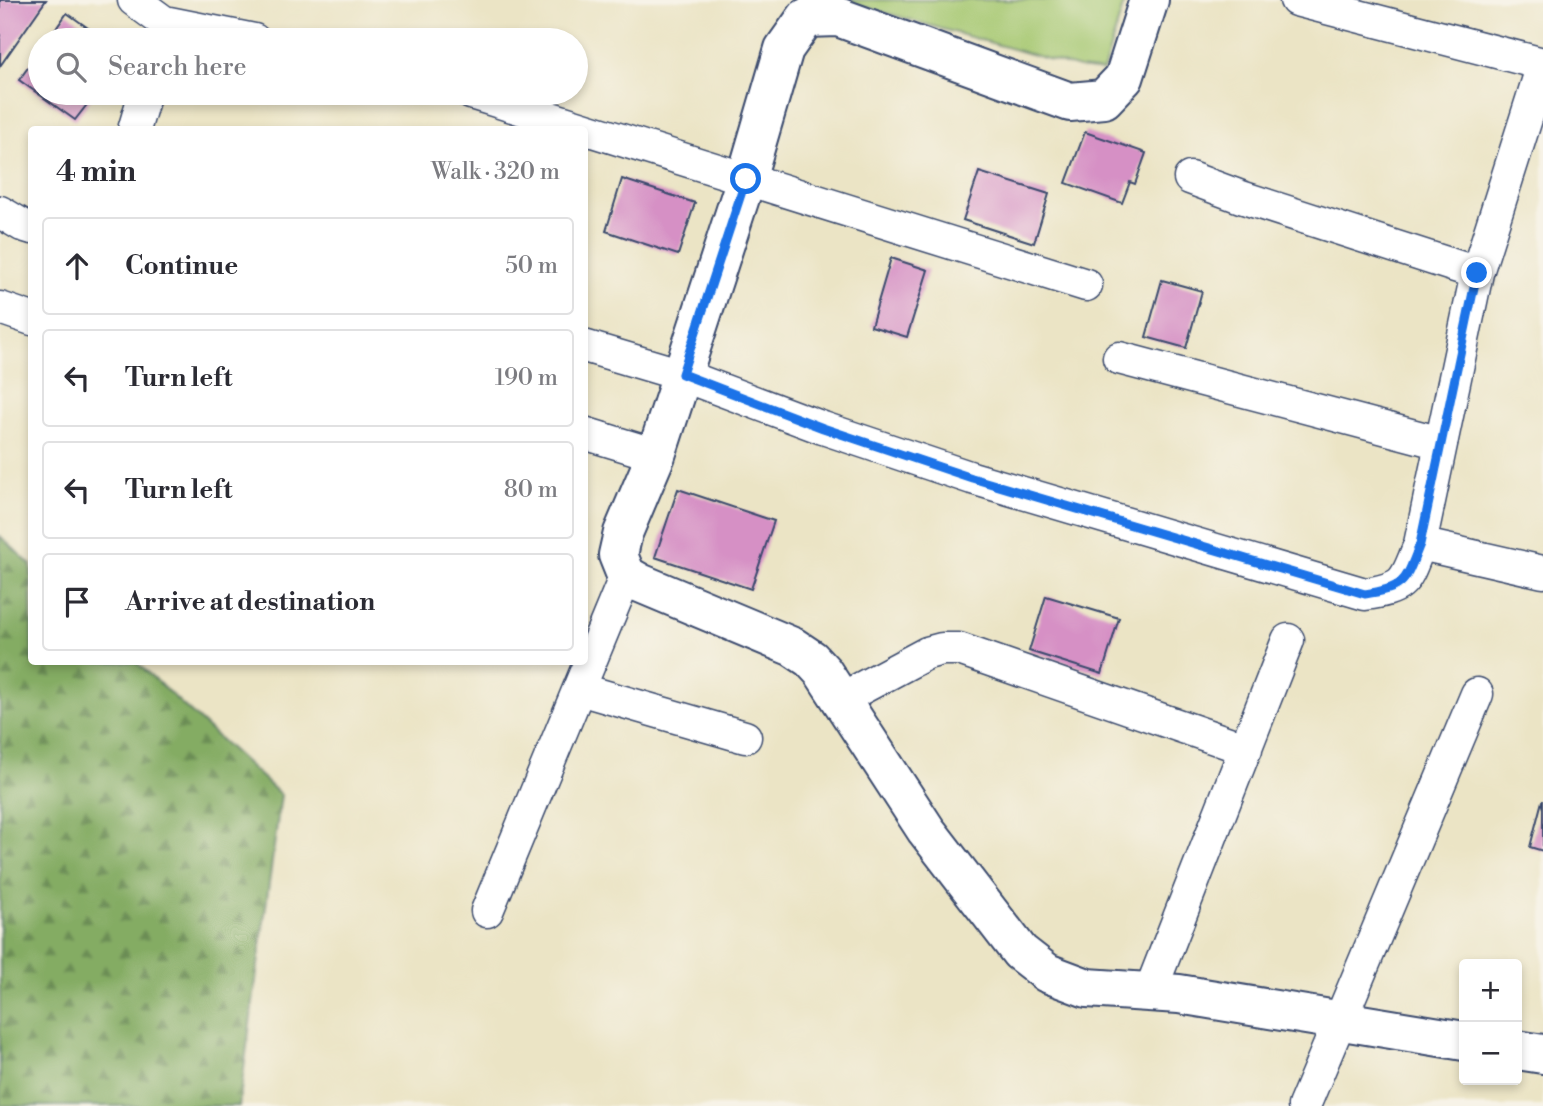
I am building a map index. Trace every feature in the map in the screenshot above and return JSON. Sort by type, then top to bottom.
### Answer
[{"type":"street","points":[[134,0],[159,28]]},
{"type":"street","points":[[1149,0],[1125,78],[1104,99],[1070,102],[838,17],[806,18],[784,49],[746,179],[656,455],[623,533],[618,555],[626,575],[640,583],[793,647],[811,659],[823,672],[926,830],[1020,952],[1046,973],[1087,988],[1179,994],[1459,1040]]},
{"type":"street","points":[[588,347],[682,374],[823,428],[972,478],[1365,594],[1388,591],[1405,580],[1420,544],[1477,273],[1543,64],[1296,0]]},
{"type":"street","points":[[135,126],[141,105]]},
{"type":"street","points":[[509,105],[577,126]]},
{"type":"street","points":[[588,130],[1086,285]]},
{"type":"street","points":[[1190,178],[1477,273]]},
{"type":"street","points":[[0,212],[28,227]]},
{"type":"street","points":[[0,308],[28,318]]},
{"type":"street","points":[[1119,358],[1441,443]]},
{"type":"street","points":[[588,434],[656,455]]},
{"type":"street","points":[[1420,544],[1543,572]]},
{"type":"street","points":[[487,911],[626,575]]},
{"type":"street","points":[[1150,992],[1289,640]]},
{"type":"street","points":[[841,699],[927,653],[942,649],[959,649],[1246,749]]},
{"type":"street","points":[[579,689],[745,737]]},
{"type":"street","points":[[1304,1106],[1477,694]]},
{"type":"street","points":[[1522,1051],[1543,1054]]},
{"type":"green space","points":[[841,0],[1125,0],[1103,71],[1079,68]]},
{"type":"green space","points":[[0,536],[28,562],[28,665],[139,665],[281,795],[239,1106],[0,1106]]},
{"type":"building","points":[[0,0],[46,0],[0,66]]},
{"type":"building","points":[[67,13],[88,28],[56,28]]},
{"type":"building","points":[[28,68],[28,86],[19,80]]},
{"type":"building","points":[[54,105],[87,105],[75,120]]},
{"type":"building","points":[[1085,132],[1146,153],[1135,184],[1130,182],[1122,203],[1066,183]]},
{"type":"building","points":[[979,172],[1049,194],[1034,243],[963,220]]},
{"type":"building","points":[[622,179],[695,203],[678,255],[606,231]]},
{"type":"building","points":[[891,258],[928,270],[907,337],[871,326]]},
{"type":"building","points":[[1162,280],[1202,291],[1186,348],[1146,337]]},
{"type":"building","points":[[678,489],[774,521],[751,589],[655,557]]},
{"type":"building","points":[[1046,596],[1119,618],[1102,674],[1029,651]]},
{"type":"building","points":[[1543,801],[1543,851],[1530,847]]},
{"type":"route","points":[[746,179],[682,374],[823,428],[972,478],[1365,594],[1388,591],[1405,580],[1420,544],[1477,273]]}]
